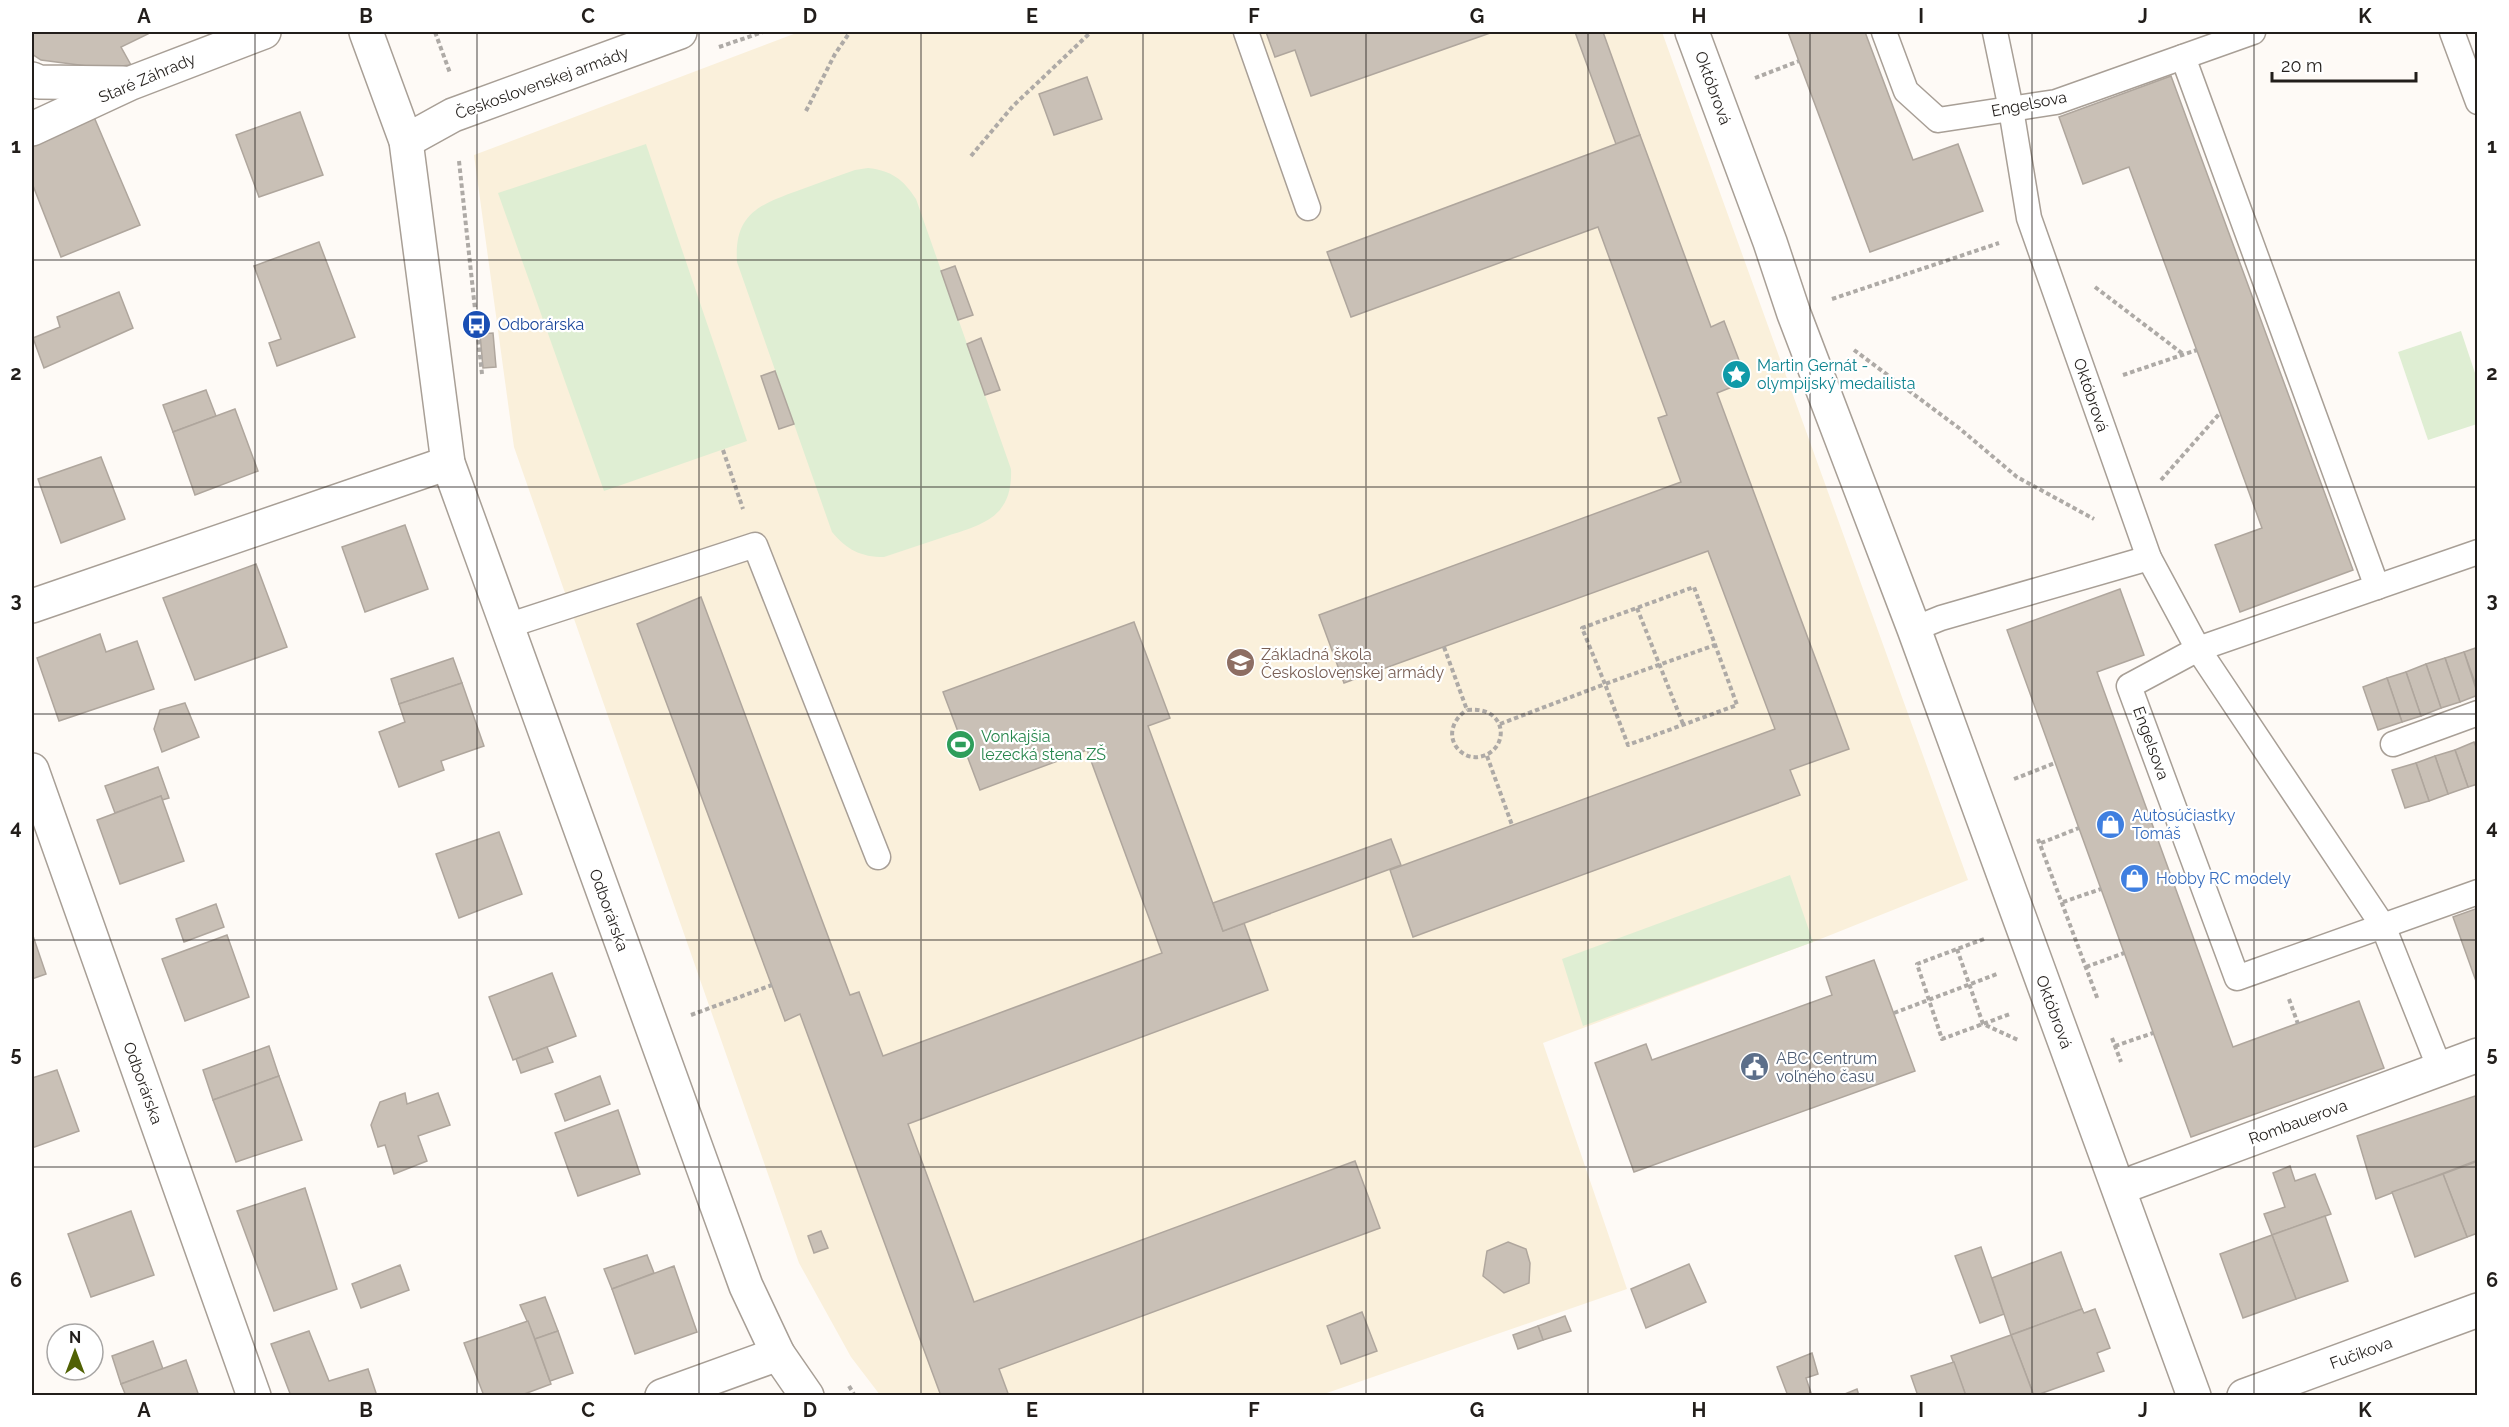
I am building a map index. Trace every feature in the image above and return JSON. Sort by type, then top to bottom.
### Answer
[{"type":"street","name":"Staré Záhrady","points":[[32,129],[131,83],[264,32]]},
{"type":"street","name":"Odborárska","points":[[366,32],[406,141],[448,463],[742,1275],[778,1354],[807,1395]]},
{"type":"street","name":"Októbrová","points":[[1692,32],[1794,314],[1914,629],[2194,1395]]},
{"type":"street","name":"Československej armády","points":[[406,141],[453,115],[669,33]]},
{"type":"street","points":[[32,79],[39,82],[131,83]]},
{"type":"street","points":[[32,606],[448,463]]},
{"type":"street","name":"Odborárska","points":[[32,770],[254,1395]]},
{"type":"street","name":"Rombauerova","points":[[2119,1188],[2478,1055]]},
{"type":"street","name":"Fučíkova","points":[[2244,1395],[2478,1310]]},
{"type":"street","points":[[662,1395],[778,1354]]},
{"type":"lane","points":[[1246,32],[1308,208]]},
{"type":"lane","name":"Engelsova","points":[[1884,32],[1906,91],[1938,120],[2056,102],[2253,32]]},
{"type":"lane","name":"Októbrová","points":[[1995,32],[2011,109],[2029,218],[2147,553],[2198,649],[2383,926],[2440,1069]]},
{"type":"lane","points":[[2452,32],[2478,102]]},
{"type":"lane","points":[[2183,57],[2377,587]]},
{"type":"lane","points":[[507,626],[755,545],[878,857]]},
{"type":"lane","name":"Engelsova","points":[[2478,552],[2198,649],[2129,686],[2237,978],[2478,892]]},
{"type":"lane","points":[[1914,629],[1941,618],[2147,553]]},
{"type":"lane","points":[[2393,744],[2478,713]]},
{"type":"path","points":[[435,32],[450,74],[483,383]]},
{"type":"path","points":[[806,111],[835,54],[850,32]]},
{"type":"path","points":[[971,156],[1013,106],[1091,32]]},
{"type":"path","points":[[1752,80],[1799,61]]},
{"type":"path","points":[[1794,314],[1825,301],[2034,231]]},
{"type":"path","points":[[2092,284],[2183,354]]},
{"type":"path","points":[[1850,348],[1950,421],[2017,477],[2147,553]]},
{"type":"path","points":[[2089,387],[2197,350]]},
{"type":"path","points":[[2133,513],[2220,413]]},
{"type":"path","points":[[723,450],[755,545]]},
{"type":"path","points":[[1694,587],[1737,705],[1628,745],[1582,628],[1637,608],[1694,587]]},
{"type":"path","points":[[1637,608],[1684,724]]},
{"type":"path","points":[[1500,724],[1715,645]]},
{"type":"path","points":[[1444,646],[1467,710]]},
{"type":"path","points":[[1481,708],[1492,714],[1500,724],[1500,738],[1495,751],[1487,756],[1472,758],[1461,753],[1455,746],[1452,736],[1453,724],[1458,716],[1467,710],[1481,708]]},
{"type":"path","points":[[1487,756],[1512,825]]},
{"type":"path","points":[[2012,779],[2055,763]]},
{"type":"path","points":[[2041,843],[2079,828]]},
{"type":"path","points":[[2063,902],[2101,889]]},
{"type":"path","points":[[1989,938],[1917,964],[1942,1039],[2015,1012]]},
{"type":"path","points":[[1957,949],[1983,1024],[2023,1042]]},
{"type":"path","points":[[2086,967],[2124,953]]},
{"type":"path","points":[[1894,1013],[2001,972]]},
{"type":"path","points":[[688,1016],[772,984]]},
{"type":"path","points":[[2115,1046],[2153,1033]]},
{"type":"path","points":[[844,1378],[855,1395]]},
{"type":"shaded area","name":"Základná škola Československej armády","points":[[799,32],[1662,32],[1968,880],[1813,942],[1543,1043],[1627,1289],[1321,1395],[880,1395],[851,1357],[799,1263],[514,447],[474,155]]},
{"type":"green space","points":[[646,144],[747,441],[604,491],[498,193]]},
{"type":"green space","points":[[868,168],[884,171],[896,177],[916,199],[1011,469],[1007,498],[1002,508],[994,516],[973,527],[884,557],[861,554],[843,544],[832,532],[737,262],[737,246],[744,223],[760,207],[826,180]]},
{"type":"green space","points":[[2461,331],[2477,379],[2477,424],[2428,440],[2398,352]]},
{"type":"green space","points":[[1790,875],[1813,942],[1583,1026],[1562,959]]},
{"type":"building","points":[[32,32],[147,32],[148,34],[121,47],[131,65],[102,68],[41,60],[32,54]]},
{"type":"building","points":[[1266,32],[1493,32],[1311,96],[1295,50],[1275,57]]},
{"type":"building","points":[[1575,32],[1603,32],[1640,135],[1616,144]]},
{"type":"building","points":[[1788,32],[1865,32],[1913,160],[1958,144],[1983,211],[1870,252]]},
{"type":"building","points":[[2171,76],[2353,570],[2240,612],[2215,545],[2262,528],[2220,413],[2129,167],[2083,184],[2059,117]]},
{"type":"building","points":[[1087,77],[1102,119],[1054,135],[1039,94]]},
{"type":"building","points":[[300,112],[323,175],[259,197],[236,135]]},
{"type":"building","points":[[94,117],[140,225],[61,257],[32,183],[32,143]]},
{"type":"building","points":[[1640,135],[1711,327],[1724,321],[1747,381],[1717,393],[1849,749],[1790,770],[1800,795],[1413,937],[1390,870],[1775,729],[1708,551],[1344,683],[1319,615],[1681,482],[1658,418],[1667,415],[1598,227],[1351,317],[1327,252]]},
{"type":"building","points":[[319,242],[355,337],[277,366],[269,343],[281,339],[254,266]]},
{"type":"building","points":[[955,266],[973,315],[958,320],[941,271]]},
{"type":"building","points":[[119,292],[133,328],[44,368],[33,338],[60,327],[57,317]]},
{"type":"building","points":[[493,333],[496,367],[483,368],[480,334]]},
{"type":"building","points":[[981,338],[1000,390],[985,395],[967,344]]},
{"type":"building","points":[[775,371],[794,424],[779,429],[761,376]]},
{"type":"building","points":[[206,390],[216,416],[173,432],[163,405]]},
{"type":"building","points":[[235,409],[258,471],[195,495],[173,432]]},
{"type":"building","points":[[101,457],[125,519],[61,543],[38,479]]},
{"type":"building","points":[[405,525],[428,589],[365,612],[342,547]]},
{"type":"building","points":[[256,564],[287,647],[195,680],[163,598]]},
{"type":"building","points":[[2120,589],[2144,655],[2097,672],[2233,1047],[2359,1001],[2384,1068],[2191,1137],[2007,630]]},
{"type":"building","points":[[701,597],[850,995],[859,992],[883,1056],[1162,953],[1087,750],[980,790],[943,692],[1134,622],[1170,718],[1148,726],[1223,931],[1244,923],[1268,990],[908,1124],[974,1302],[1355,1161],[1380,1228],[999,1369],[1009,1396],[941,1396],[800,1014],[785,1021],[637,624]]},
{"type":"building","points":[[100,634],[106,652],[137,641],[154,689],[59,721],[37,658]]},
{"type":"building","points":[[2478,647],[2478,691],[2464,652]]},
{"type":"building","points":[[2464,652],[2478,695],[2460,702],[2445,658]]},
{"type":"building","points":[[453,658],[462,683],[399,704],[391,679]]},
{"type":"building","points":[[2445,658],[2460,702],[2441,708],[2426,664]]},
{"type":"building","points":[[2426,664],[2441,708],[2421,716],[2406,672]]},
{"type":"building","points":[[2406,672],[2421,716],[2402,722],[2387,678]]},
{"type":"building","points":[[2387,678],[2402,722],[2378,730],[2363,687]]},
{"type":"building","points":[[462,683],[484,746],[441,761],[444,770],[399,787],[379,732],[405,722],[399,704]]},
{"type":"building","points":[[185,703],[199,737],[162,752],[154,729],[160,710]]},
{"type":"building","points":[[2474,742],[2478,752],[2478,784],[2468,787],[2455,750]]},
{"type":"building","points":[[2455,750],[2468,787],[2448,794],[2435,756]]},
{"type":"building","points":[[2435,756],[2448,794],[2429,801],[2416,763]]},
{"type":"building","points":[[2416,763],[2429,801],[2405,808],[2392,770]]},
{"type":"building","points":[[158,767],[169,798],[162,800],[161,796],[115,813],[105,786]]},
{"type":"building","points":[[161,796],[184,861],[120,884],[97,820]]},
{"type":"building","points":[[499,832],[522,894],[459,918],[436,854]]},
{"type":"building","points":[[1391,839],[1401,865],[1223,931],[1213,903]]},
{"type":"building","points":[[216,904],[224,927],[184,942],[176,919]]},
{"type":"building","points":[[2478,908],[2478,983],[2477,984],[2453,917]]},
{"type":"building","points":[[32,933],[46,974],[32,979]]},
{"type":"building","points":[[227,935],[249,997],[185,1021],[162,959]]},
{"type":"building","name":"ABC Centrum voľného času","points":[[1874,960],[1915,1071],[1634,1172],[1595,1063],[1646,1044],[1652,1060],[1832,995],[1826,977]]},
{"type":"building","points":[[552,973],[576,1036],[513,1060],[489,997]]},
{"type":"building","points":[[269,1046],[279,1076],[213,1100],[203,1070]]},
{"type":"building","points":[[547,1047],[553,1062],[521,1073],[516,1059]]},
{"type":"building","points":[[57,1070],[79,1131],[32,1148],[32,1078]]},
{"type":"building","points":[[279,1076],[302,1140],[236,1162],[213,1100]]},
{"type":"building","points":[[600,1076],[610,1104],[565,1121],[555,1094]]},
{"type":"building","points":[[405,1093],[407,1104],[438,1093],[450,1125],[418,1136],[427,1161],[394,1174],[385,1145],[378,1147],[371,1125],[380,1102]]},
{"type":"building","points":[[2478,1095],[2478,1160],[2376,1199],[2357,1136]]},
{"type":"building","points":[[618,1110],[640,1174],[578,1196],[555,1133]]},
{"type":"building","points":[[2478,1161],[2478,1233],[2467,1237],[2443,1174]]},
{"type":"building","points":[[2290,1166],[2295,1181],[2315,1174],[2331,1214],[2272,1235],[2264,1214],[2285,1207],[2273,1173]]},
{"type":"building","points":[[2443,1174],[2467,1237],[2415,1257],[2392,1192]]},
{"type":"building","points":[[305,1188],[337,1289],[274,1311],[237,1211]]},
{"type":"building","points":[[131,1211],[154,1275],[91,1297],[68,1234]]},
{"type":"building","points":[[2325,1216],[2348,1281],[2296,1299],[2272,1235]]},
{"type":"building","points":[[821,1231],[828,1248],[814,1253],[808,1236]]},
{"type":"building","points":[[2272,1235],[2296,1299],[2243,1318],[2220,1254]]},
{"type":"building","points":[[1508,1242],[1526,1249],[1530,1263],[1529,1283],[1504,1293],[1483,1276],[1487,1251]]},
{"type":"building","points":[[1981,1247],[2004,1314],[1980,1323],[1955,1256]]},
{"type":"building","points":[[2061,1252],[2082,1309],[2011,1335],[1992,1278]]},
{"type":"building","points":[[647,1255],[654,1273],[612,1289],[604,1269]]},
{"type":"building","points":[[1689,1264],[1706,1302],[1646,1328],[1631,1289]]},
{"type":"building","points":[[400,1265],[409,1290],[361,1308],[352,1284]]},
{"type":"building","points":[[674,1266],[697,1332],[635,1354],[612,1289]]},
{"type":"building","points":[[545,1297],[558,1331],[535,1339],[520,1305]]},
{"type":"building","points":[[2082,1309],[2084,1313],[2095,1309],[2110,1348],[2097,1353],[2104,1371],[2034,1396],[2011,1335]]},
{"type":"building","points":[[1362,1312],[1377,1351],[1341,1364],[1327,1326]]},
{"type":"building","points":[[1565,1316],[1571,1331],[1543,1340],[1538,1326]]},
{"type":"building","points":[[528,1321],[551,1384],[519,1396],[484,1396],[464,1343]]},
{"type":"building","points":[[1538,1326],[1543,1340],[1518,1349],[1513,1335]]},
{"type":"building","points":[[309,1331],[329,1381],[368,1369],[377,1396],[291,1396],[271,1344]]},
{"type":"building","points":[[558,1331],[573,1373],[550,1381],[535,1339]]},
{"type":"building","points":[[2011,1335],[2034,1396],[1966,1396],[1951,1356]]},
{"type":"building","points":[[153,1341],[163,1369],[121,1384],[112,1356]]},
{"type":"building","points":[[1812,1353],[1818,1374],[1806,1378],[1812,1396],[1788,1396],[1777,1367]]},
{"type":"building","points":[[186,1360],[199,1396],[126,1396],[121,1384]]},
{"type":"building","points":[[1954,1362],[1966,1396],[1918,1396],[1911,1376]]},
{"type":"building","points":[[1857,1389],[1859,1396],[1840,1396]]},
{"type":"place","name":"Odborárska","points":[[477,324]]},
{"type":"place","name":"Martin Gernát - olympijský medailista","points":[[1736,374]]},
{"type":"place","name":"Základná škola Československej armády","points":[[1240,663]]},
{"type":"place","name":"Vonkajšia lezecká stena ZŠ","points":[[960,745]]},
{"type":"place","name":"Autosúčiastky Tomáš","points":[[2111,824]]},
{"type":"place","name":"Hobby RC modely","points":[[2135,878]]},
{"type":"place","name":"ABC Centrum voľného času","points":[[1755,1067]]}]
